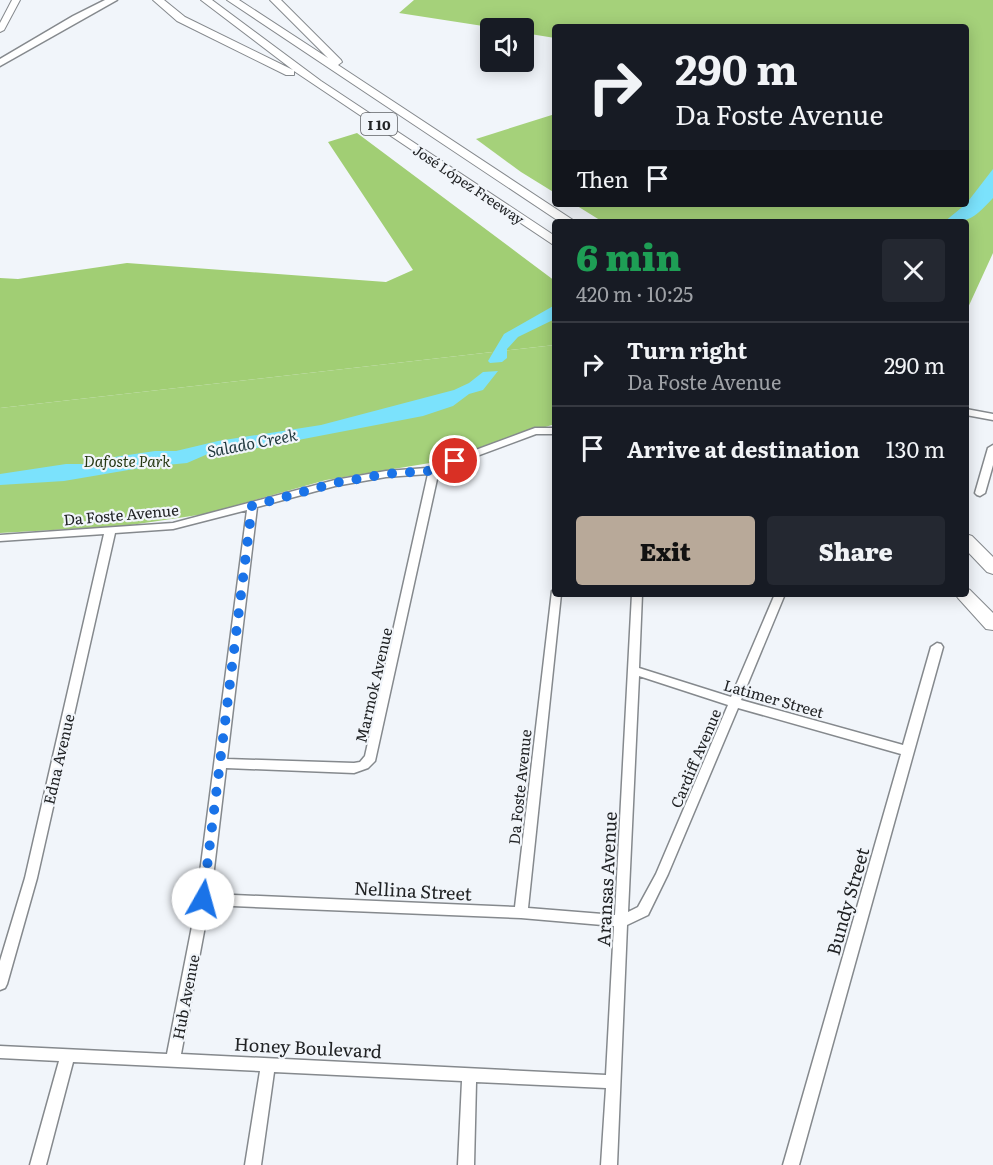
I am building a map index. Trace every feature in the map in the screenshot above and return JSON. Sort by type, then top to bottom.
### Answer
[{"type":"highway","points":[[158,0],[181,19],[346,102]]},
{"type":"highway","name":"José López Freeway","points":[[206,0],[346,102],[552,240]]},
{"type":"highway","name":"José López Freeway","points":[[232,0],[564,219]]},
{"type":"highway","points":[[275,0],[321,44],[349,77]]},
{"type":"highway","points":[[969,542],[993,566]]},
{"type":"highway","points":[[967,597],[991,623]]},
{"type":"main road","points":[[0,30],[16,0]]},
{"type":"main road","points":[[76,18],[96,0]]},
{"type":"main road","points":[[0,63],[76,18],[112,0]]},
{"type":"main road","points":[[3,48],[28,46]]},
{"type":"street","points":[[969,413],[993,417]]},
{"type":"street","name":"Da Foste Avenue","points":[[0,538],[173,526],[355,479],[435,468],[535,431],[552,431]]},
{"type":"street","points":[[980,493],[993,448]]},
{"type":"street","name":"Marmok Avenue","points":[[221,763],[354,768],[364,765],[371,758],[435,468]]},
{"type":"street","name":"Hub Avenue","points":[[173,1060],[203,899],[252,506]]},
{"type":"street","name":"Edna Avenue","points":[[0,984],[32,878],[110,531]]},
{"type":"street","name":"Da Foste Avenue","points":[[521,913],[556,597]]},
{"type":"street","name":"Aransas Avenue","points":[[609,1165],[637,597]]},
{"type":"street","name":"Cardiff Avenue","points":[[622,921],[643,911],[662,874],[779,597]]},
{"type":"street","name":"Bundy Street","points":[[791,1165],[937,647]]},
{"type":"street","name":"Latimer Street","points":[[634,670],[735,704],[908,751]]},
{"type":"street","name":"Nellina Street","points":[[203,899],[521,913],[622,921]]},
{"type":"street","name":"Honey Boulevard","points":[[0,1052],[614,1082]]},
{"type":"street","points":[[38,1165],[68,1054]]},
{"type":"street","points":[[253,1165],[268,1065]]},
{"type":"street","points":[[466,1165],[470,1074]]},
{"type":"green space","points":[[414,0],[993,0],[993,253],[969,305],[969,219],[598,219],[579,207],[969,207],[969,24],[552,24],[552,38],[534,35],[534,18],[480,18],[480,26],[399,13]]},
{"type":"green space","points":[[552,115],[552,191],[521,172],[476,139]]},
{"type":"green space","points":[[357,133],[552,279],[552,345],[0,408],[0,278],[18,279],[127,263],[386,282],[413,270],[328,142]]},
{"type":"green space","name":"Dafoste Park","points":[[552,345],[552,425],[430,463],[326,480],[205,514],[124,526],[0,533],[0,408]]},
{"type":"water","points":[[993,169],[993,198],[972,217],[948,219],[962,207],[969,207],[969,200]]},
{"type":"water","points":[[552,307],[552,320],[518,337],[507,349],[507,358],[502,362],[490,363],[488,361],[504,334]]},
{"type":"water","name":"Salado Creek","points":[[498,371],[483,390],[469,394],[453,406],[423,416],[246,450],[210,453],[187,463],[146,467],[64,481],[0,485],[0,474],[66,464],[83,464],[155,451],[176,451],[218,441],[321,425],[454,390],[469,383],[483,372]]},
{"type":"route","points":[[203,899],[252,506],[335,483],[386,474],[428,471],[455,461]]}]
